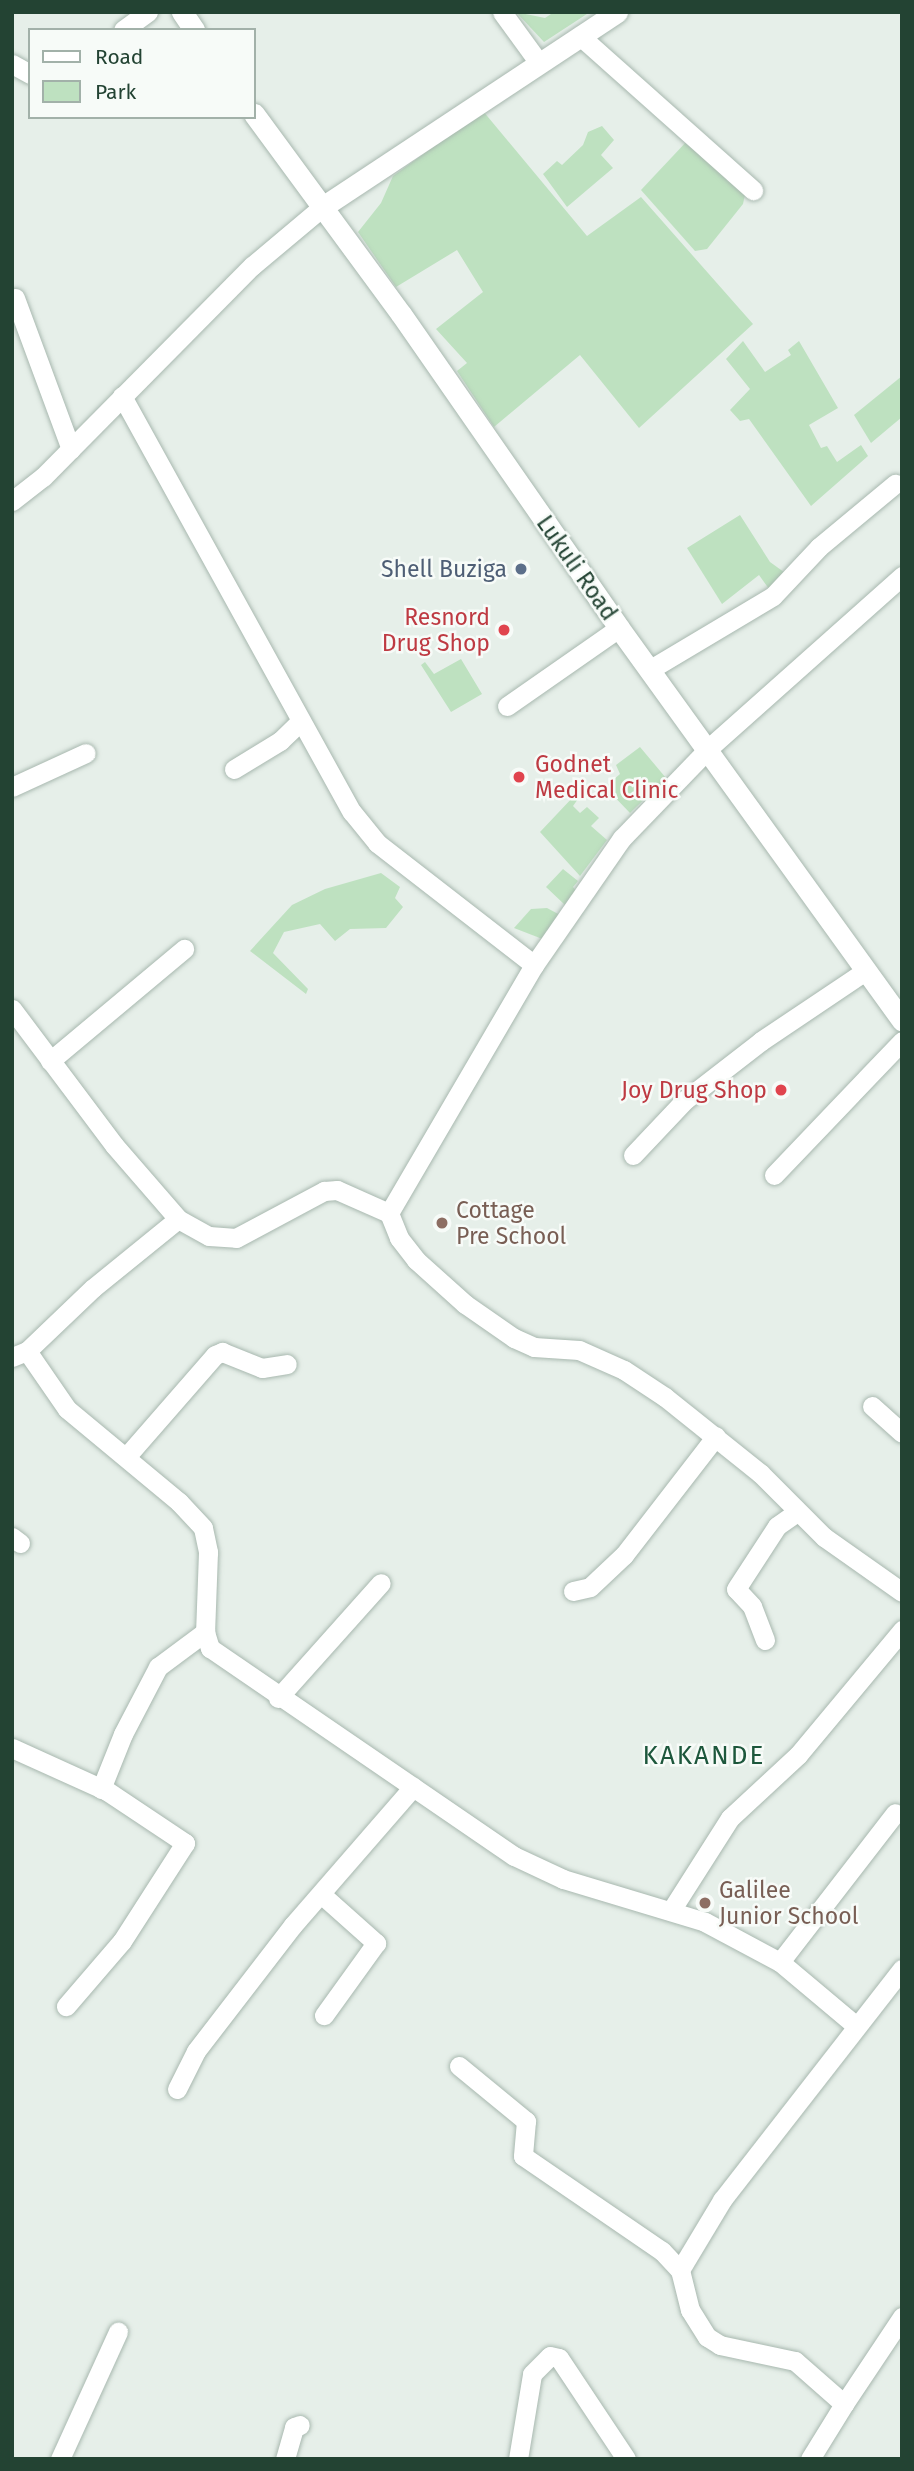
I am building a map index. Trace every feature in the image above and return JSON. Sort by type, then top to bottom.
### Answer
[{"type":"street","points":[[126,28],[148,12]]},
{"type":"street","points":[[182,12],[193,28]]},
{"type":"street","points":[[502,12],[539,63]]},
{"type":"street","points":[[12,501],[71,449],[252,266],[321,208],[617,12]]},
{"type":"street","points":[[580,36],[754,190]]},
{"type":"street","points":[[12,64],[28,73]]},
{"type":"street","name":"Lukuli Road","points":[[256,117],[401,314],[619,628],[902,1021]]},
{"type":"street","points":[[15,298],[71,449]]},
{"type":"street","points":[[122,396],[352,812],[377,843],[534,965]]},
{"type":"street","points":[[649,670],[773,596],[819,547],[895,484]]},
{"type":"street","points":[[389,1213],[534,965],[622,838],[708,749],[899,583]]},
{"type":"street","points":[[507,706],[619,628]]},
{"type":"street","points":[[234,769],[280,741],[301,721]]},
{"type":"street","points":[[12,787],[86,753]]},
{"type":"street","points":[[50,1061],[184,948]]},
{"type":"street","points":[[633,1155],[685,1100],[761,1041],[866,971]]},
{"type":"street","points":[[12,1009],[50,1061],[178,1219],[209,1236],[236,1238],[324,1191],[337,1189],[389,1213],[399,1238],[416,1260],[497,1326],[534,1347],[579,1350],[624,1370],[716,1436],[824,1537],[902,1592]]},
{"type":"street","points":[[774,1175],[902,1041]]},
{"type":"street","points":[[178,1219],[93,1288],[20,1354],[66,1409],[179,1502],[206,1533],[205,1632],[210,1647],[278,1698],[514,1856],[564,1879],[672,1909],[780,1962],[855,2025]]},
{"type":"street","points":[[126,1457],[215,1356],[222,1352],[262,1368],[287,1364]]},
{"type":"street","points":[[872,1406],[902,1433]]},
{"type":"street","points":[[573,1591],[590,1587],[624,1555],[716,1436]]},
{"type":"street","points":[[765,1640],[752,1605],[737,1588],[777,1526],[797,1511]]},
{"type":"street","points":[[278,1698],[381,1583]]},
{"type":"street","points":[[672,1909],[730,1818],[799,1755],[902,1630]]},
{"type":"street","points":[[101,1789],[158,1667],[205,1632]]},
{"type":"street","points":[[12,1748],[101,1789],[182,1839],[185,1849],[122,1941],[66,2006]]},
{"type":"street","points":[[177,2088],[196,2051],[321,1894],[413,1787]]},
{"type":"street","points":[[780,1962],[895,1813]]},
{"type":"street","points":[[321,1894],[376,1943],[324,2015]]},
{"type":"street","points":[[680,2270],[722,2200],[855,2025],[902,1969]]},
{"type":"street","points":[[459,2066],[526,2121],[523,2156],[662,2251],[680,2270],[690,2310],[706,2337],[720,2345],[795,2361],[844,2404]]},
{"type":"street","points":[[810,2459],[902,2317]]},
{"type":"street","points":[[60,2459],[118,2332]]},
{"type":"street","points":[[518,2459],[531,2374],[550,2356],[559,2358],[626,2459]]},
{"type":"street","points":[[285,2459],[294,2427],[300,2425]]},
{"type":"green space","points":[[516,12],[545,18],[554,12],[590,12],[544,42]]},
{"type":"green space","points":[[483,111],[587,236],[641,197],[753,324],[639,428],[580,355],[494,427],[457,371],[467,363],[436,329],[483,292],[457,250],[396,287],[358,232],[381,203],[393,176]]},
{"type":"green space","points":[[602,126],[614,140],[601,155],[613,168],[567,207],[543,174],[557,161],[562,165],[583,145],[588,132]]},
{"type":"green space","points":[[687,141],[746,190],[743,204],[707,249],[695,251],[641,190]]},
{"type":"green space","points":[[743,341],[765,372],[791,355],[788,350],[799,341],[838,408],[809,425],[821,448],[827,446],[837,462],[861,445],[868,456],[811,506],[749,419],[740,421],[730,410],[750,389],[726,359]]},
{"type":"green space","points":[[902,376],[902,417],[871,443],[854,415]]},
{"type":"green space","points":[[740,515],[770,562],[788,575],[772,593],[759,575],[722,604],[687,548]]},
{"type":"green space","points":[[461,659],[482,694],[451,712],[421,665],[425,662],[434,674]]},
{"type":"green space","points":[[640,747],[666,778],[630,813],[605,787],[620,774],[616,765]]},
{"type":"green space","points":[[574,796],[578,799],[573,806],[580,813],[587,807],[599,818],[591,826],[607,840],[580,876],[540,832]]},
{"type":"green space","points":[[563,869],[578,881],[573,887],[577,892],[565,905],[546,887]]},
{"type":"green space","points":[[381,873],[400,887],[395,898],[403,907],[386,928],[350,929],[335,941],[320,924],[284,932],[273,953],[308,989],[306,994],[250,951],[292,905],[325,889]]},
{"type":"green space","points":[[547,908],[562,916],[545,940],[514,928],[531,909]]},
{"type":"place","name":"Shell Buziga","points":[[521,569]]},
{"type":"place","name":"Resnord Drug Shop","points":[[504,630]]},
{"type":"place","name":"Godnet Medical Clinic","points":[[519,777]]},
{"type":"place","name":"Joy Drug Shop","points":[[781,1090]]},
{"type":"place","name":"Cottage Pre School","points":[[442,1223]]},
{"type":"place","name":"Galilee Junior School","points":[[705,1903]]},
{"type":"district","name":"KAKANDE","points":[[704,1756]]}]
